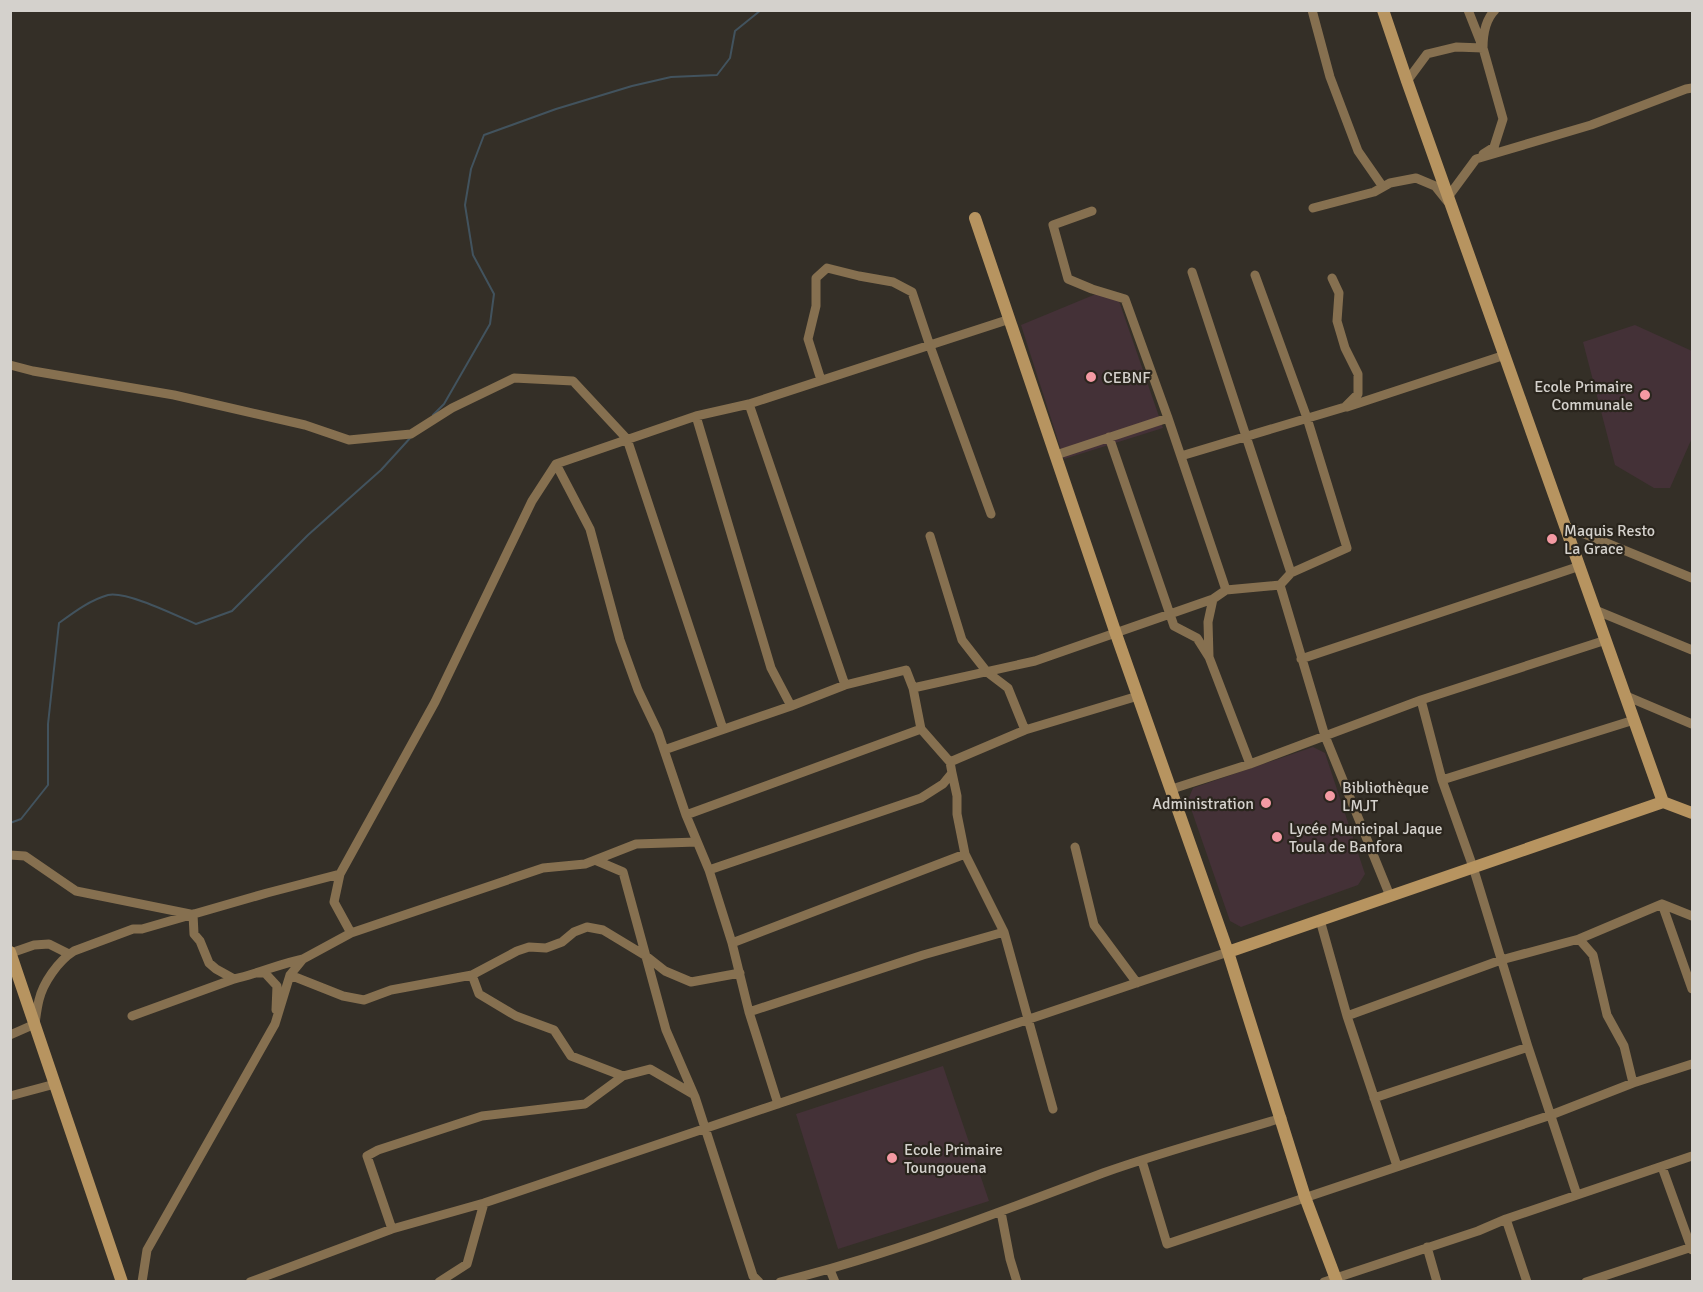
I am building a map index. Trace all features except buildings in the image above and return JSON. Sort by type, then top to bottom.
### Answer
[{"type":"street","points":[[1312,10],[1330,77],[1358,151],[1383,187]]},
{"type":"street","points":[[1383,10],[1664,802]]},
{"type":"street","points":[[1450,202],[1476,159],[1494,147],[1503,119],[1483,48],[1468,10]]},
{"type":"street","points":[[1483,48],[1483,37],[1487,24],[1496,10]]},
{"type":"street","points":[[1407,81],[1427,54],[1456,47],[1483,48]]},
{"type":"street","points":[[1476,159],[1591,125],[1692,88]]},
{"type":"street","points":[[1313,208],[1374,192],[1390,183],[1416,178],[1435,186],[1450,202]]},
{"type":"street","points":[[1092,211],[1053,225],[1068,279],[1125,299],[1226,591]]},
{"type":"street","points":[[975,218],[1116,634],[1228,952],[1332,1280],[1692,1156]]},
{"type":"street","points":[[821,380],[808,339],[816,306],[816,278],[827,268],[893,282],[912,292],[991,514]]},
{"type":"street","points":[[1192,272],[1291,573]]},
{"type":"street","points":[[913,688],[1035,661],[1213,599],[1226,591],[1280,585],[1291,573],[1347,548],[1306,418],[1255,275]]},
{"type":"street","points":[[1332,278],[1339,293],[1336,321],[1345,348],[1358,374],[1358,394],[1345,407]]},
{"type":"street","points":[[351,933],[334,902],[340,874],[435,702],[532,501],[556,464],[696,416],[749,404],[1010,319]]},
{"type":"street","points":[[1181,456],[1345,407],[1505,355]]},
{"type":"street","points":[[10,365],[185,398],[305,425],[349,440],[411,434],[452,408],[514,378],[573,381],[627,439],[723,729]]},
{"type":"street","points":[[749,404],[845,685]]},
{"type":"street","points":[[696,416],[771,668],[791,706]]},
{"type":"street","points":[[1056,455],[1168,418]]},
{"type":"street","points":[[1109,437],[1174,626],[1197,638],[1209,657],[1250,764]]},
{"type":"street","points":[[556,464],[590,530],[621,640],[638,690],[658,732],[686,815],[709,870],[732,943],[748,1012],[778,1104]]},
{"type":"street","points":[[1565,526],[1692,578]]},
{"type":"street","points":[[930,536],[962,640],[987,672],[1008,687],[1026,730]]},
{"type":"street","points":[[1301,659],[1580,566]]},
{"type":"street","points":[[1280,585],[1325,736],[1390,896]]},
{"type":"street","points":[[1209,657],[1208,622],[1213,599]]},
{"type":"street","points":[[1596,610],[1692,650]]},
{"type":"street","points":[[1172,789],[1250,764],[1420,700],[1606,640]]},
{"type":"street","points":[[664,750],[845,685],[906,670],[913,688],[921,729],[950,762],[965,854],[1004,932],[1053,1109]]},
{"type":"street","points":[[950,762],[1026,730],[1138,696]]},
{"type":"street","points":[[1626,696],[1692,724]]},
{"type":"street","points":[[1420,700],[1443,780],[1473,867],[1528,1047],[1577,1195]]},
{"type":"street","points":[[1443,780],[1634,720]]},
{"type":"street","points":[[686,815],[921,729]]},
{"type":"street","points":[[709,870],[921,798],[943,783],[952,773]]},
{"type":"street","points":[[250,1281],[392,1228],[484,1203],[706,1130],[1664,802],[1692,813]]},
{"type":"street","points":[[132,1016],[234,979],[303,959],[351,933],[543,868],[585,864],[636,844],[697,842]]},
{"type":"street","points":[[1075,847],[1094,925],[1137,983]]},
{"type":"street","points":[[732,943],[965,854]]},
{"type":"street","points":[[10,855],[25,855],[76,891],[193,914]]},
{"type":"street","points":[[595,860],[623,872],[666,1030],[706,1130],[753,1276],[759,1281]]},
{"type":"street","points":[[35,1024],[39,998],[51,974],[69,954],[133,929],[142,929],[340,874]]},
{"type":"street","points":[[1347,1016],[1501,960],[1579,939],[1662,904],[1692,916]]},
{"type":"street","points":[[1662,904],[1692,989]]},
{"type":"street","points":[[193,914],[194,934],[200,941],[209,963],[234,979]]},
{"type":"street","points":[[1320,920],[1347,1016],[1397,1166]]},
{"type":"street","points":[[290,975],[343,996],[364,1000],[391,990],[472,975],[517,951],[529,947],[546,948],[562,942],[574,932],[587,927],[603,930],[646,956],[665,971],[691,982],[740,973]]},
{"type":"street","points":[[748,1012],[923,955],[1004,932]]},
{"type":"street","points":[[1579,939],[1593,955],[1607,1015],[1623,1046],[1633,1083]]},
{"type":"street","points":[[69,954],[49,944],[34,945],[10,952],[122,1281]]},
{"type":"street","points":[[142,1281],[147,1250],[275,1024],[290,975],[303,959]]},
{"type":"street","points":[[256,973],[265,973],[277,986],[275,1024]]},
{"type":"street","points":[[472,975],[479,994],[516,1016],[554,1030],[571,1056],[623,1076]]},
{"type":"street","points":[[10,1035],[35,1024]]},
{"type":"street","points":[[1374,1098],[1528,1047]]},
{"type":"street","points":[[1142,1161],[1167,1244],[1551,1115],[1633,1083],[1692,1064]]},
{"type":"street","points":[[392,1228],[367,1156],[378,1150],[482,1116],[585,1104],[623,1076],[650,1069],[693,1094]]},
{"type":"street","points":[[10,1096],[55,1084]]},
{"type":"street","points":[[780,1281],[831,1270],[1001,1212],[1105,1173],[1282,1119]]},
{"type":"street","points":[[1586,1281],[1692,1249],[1662,1167]]},
{"type":"street","points":[[439,1281],[466,1264],[484,1203]]},
{"type":"street","points":[[1001,1212],[1010,1259],[1017,1281]]},
{"type":"street","points":[[1680,1215],[1692,1223]]},
{"type":"street","points":[[1506,1219],[1527,1281]]},
{"type":"street","points":[[1427,1247],[1437,1281]]},
{"type":"street","points":[[831,1270],[835,1281]]},
{"type":"shaded area","name":"CEBNF","points":[[1096,294],[1119,301],[1163,428],[1064,459],[1021,325]]},
{"type":"shaded area","name":"Ecole Primaire Communale","points":[[1635,325],[1692,351],[1692,438],[1670,488],[1654,488],[1615,465],[1583,342]]},
{"type":"shaded area","name":"Lycée Municipal Jaque Toula de Banfora","points":[[1313,747],[1325,753],[1365,874],[1358,885],[1241,927],[1230,921],[1188,800],[1193,788]]},
{"type":"shaded area","name":"Ecole Primaire Toungouena","points":[[943,1066],[989,1201],[838,1249],[796,1114]]},
{"type":"waterway","points":[[433,415],[444,404],[490,324],[494,294],[473,255],[465,205],[471,169],[484,135],[556,109],[632,86],[671,77],[717,75],[730,58],[735,31],[761,10]]},
{"type":"waterway","points":[[10,823],[21,819],[48,785],[48,724],[59,623],[89,603],[108,595],[139,600],[196,624],[232,611],[308,535],[381,470],[412,436]]},
{"type":"place","name":"CEBNF","points":[[1091,377]]},
{"type":"place","name":"Ecole Primaire Communale","points":[[1645,395]]},
{"type":"place","name":"Maquis Resto La Grace","points":[[1552,539]]},
{"type":"place","name":"Bibliothèque LMJT","points":[[1330,796]]},
{"type":"place","name":"Administration","points":[[1266,803]]},
{"type":"place","name":"Lycée Municipal Jaque Toula de Banfora","points":[[1277,837]]},
{"type":"place","name":"Ecole Primaire Toungouena","points":[[892,1158]]}]
